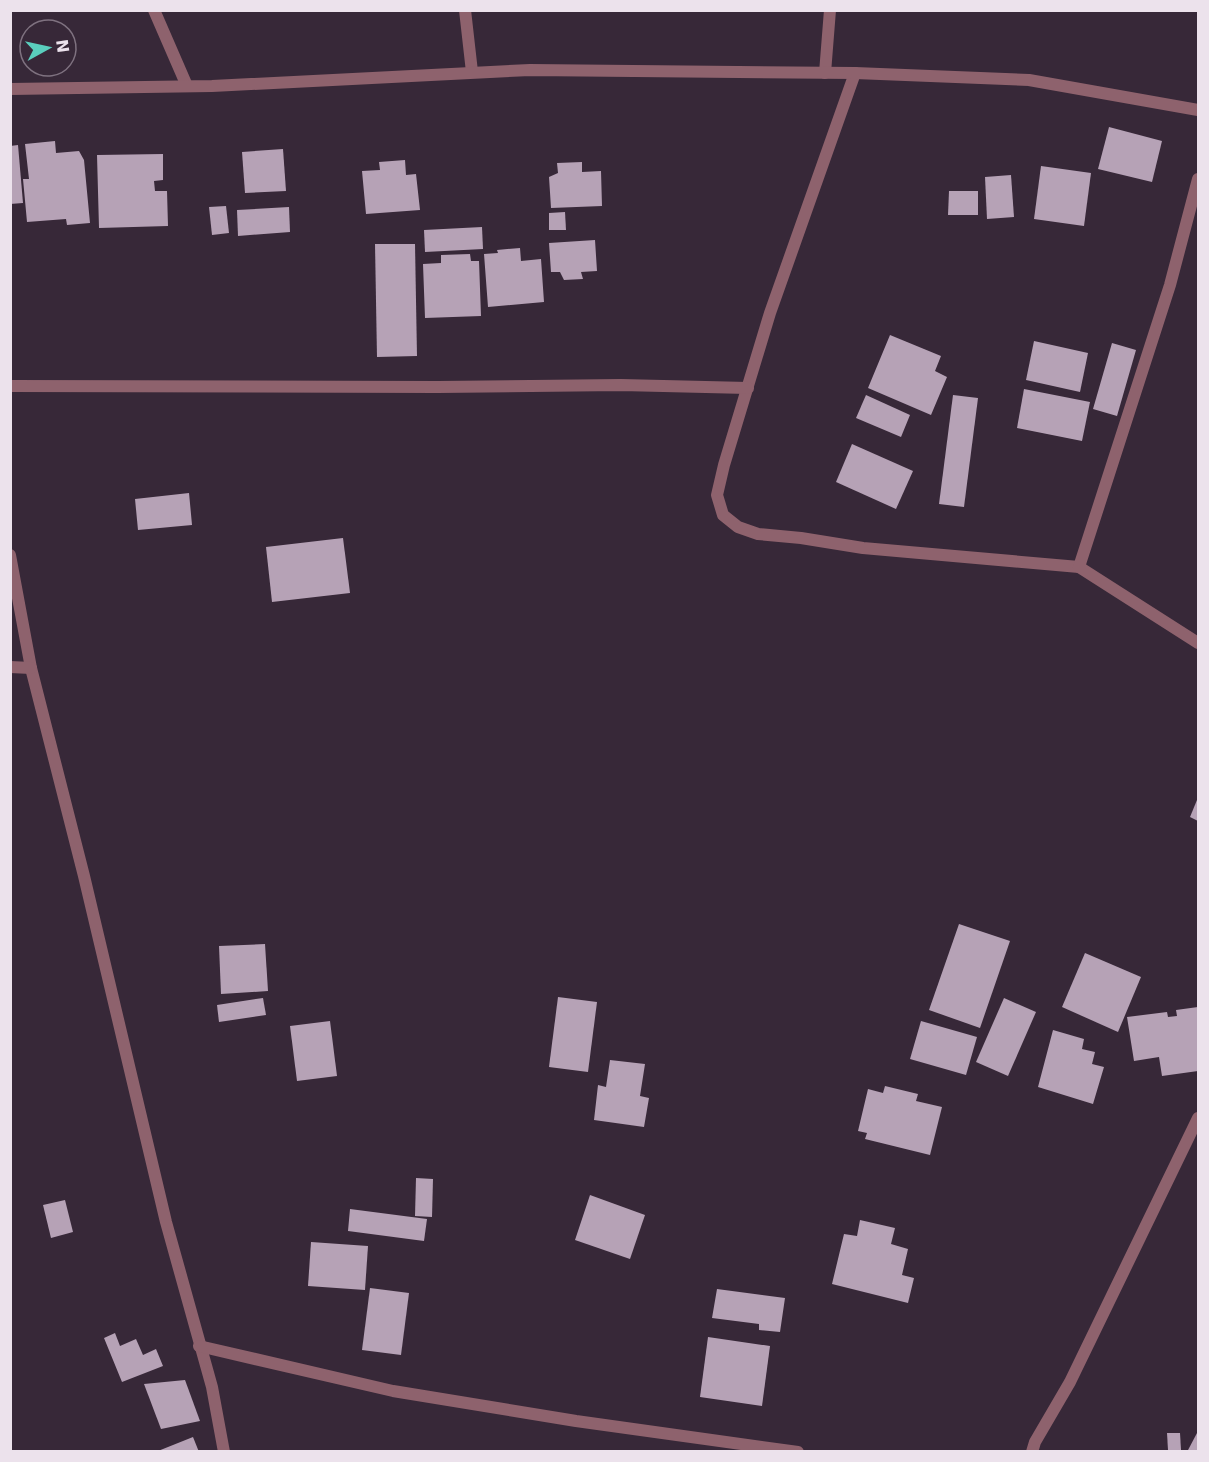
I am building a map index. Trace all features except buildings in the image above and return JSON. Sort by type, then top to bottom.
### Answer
[{"type":"street","points":[[154,10],[187,86]]},
{"type":"street","points":[[465,10],[472,72]]},
{"type":"street","points":[[825,73],[830,10]]},
{"type":"street","points":[[10,89],[187,86],[530,70],[855,73],[1029,80],[1198,110]]},
{"type":"street","points":[[855,73],[770,313],[717,495],[723,516],[738,527],[758,534],[863,548],[1079,567],[1198,643]]},
{"type":"street","points":[[1079,567],[1170,285],[1198,179]]},
{"type":"street","points":[[10,386],[621,385],[748,388]]},
{"type":"street","points":[[10,555],[31,668],[84,876],[163,1210],[212,1387],[224,1452]]},
{"type":"street","points":[[10,667],[31,668]]},
{"type":"street","points":[[1032,1452],[1035,1442],[1070,1382],[1198,1118]]},
{"type":"street","points":[[199,1346],[393,1390],[576,1421],[798,1452]]}]
